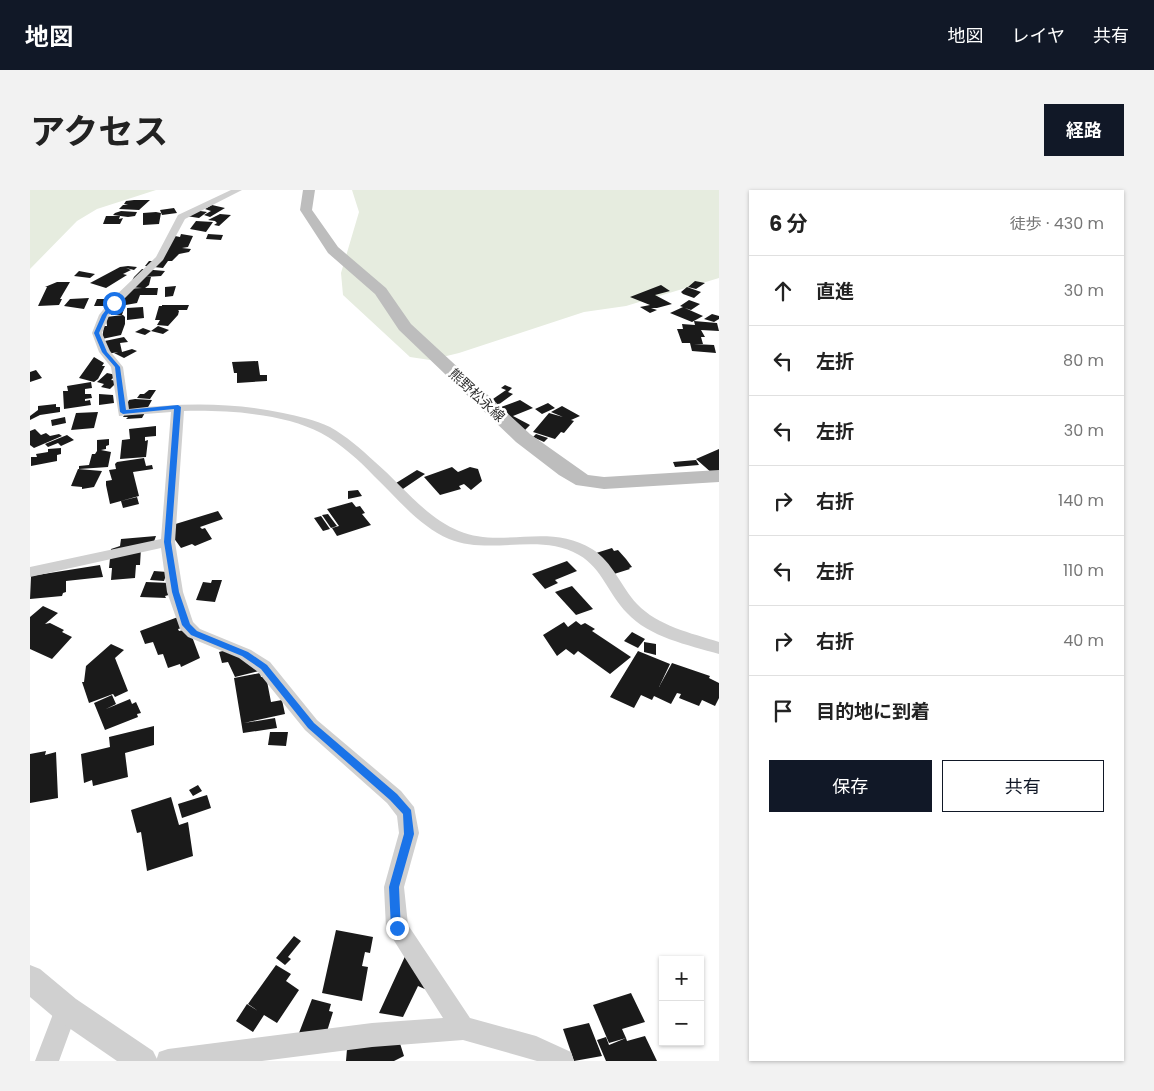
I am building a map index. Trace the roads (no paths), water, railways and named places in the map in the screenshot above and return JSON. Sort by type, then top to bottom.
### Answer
[{"type":"main road","name":"熊野松永線","points":[[309,190],[306,210],[333,250],[381,291],[405,327],[475,394],[523,438],[566,471],[583,481],[604,483],[719,476]]},
{"type":"street","points":[[238,190],[181,217],[160,258],[104,315],[97,333],[105,352],[117,367],[123,412],[178,407],[218,406],[252,409],[308,423],[330,433],[363,458],[434,522],[456,536],[480,540],[539,540],[568,544],[586,551],[602,565],[638,614],[656,625],[719,648]]},
{"type":"street","points":[[178,407],[168,542],[176,592],[186,625],[194,633],[245,654],[264,667],[311,725],[394,797],[408,813],[409,834],[394,887],[397,928],[463,1028]]},
{"type":"street","points":[[30,572],[168,542]]},
{"type":"street","points":[[30,978],[66,1009],[143,1061]]},
{"type":"street","points":[[47,1061],[66,1009]]},
{"type":"street","points":[[168,1061],[372,1035],[463,1028],[536,1048],[562,1061]]}]
